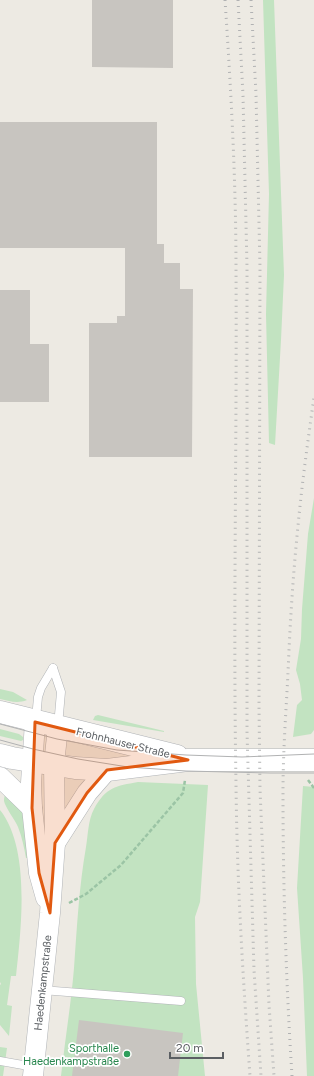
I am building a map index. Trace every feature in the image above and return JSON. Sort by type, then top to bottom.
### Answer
[{"type":"main road","name":"Frohnhauser Straße","points":[[0,712],[188,760]]},
{"type":"main road","name":"Frohnhauser Straße","points":[[0,755],[75,768],[108,770],[188,760],[310,768]]},
{"type":"street","name":"Haedenkampstraße","points":[[35,722],[32,761],[32,808],[39,873],[50,913]]},
{"type":"street","name":"Haedenkampstraße","points":[[33,1071],[50,913],[55,843],[54,764],[58,727]]},
{"type":"street","name":"Haedenkampstraße","points":[[55,843],[88,793],[108,770]]},
{"type":"street","points":[[0,777],[32,808]]},
{"type":"lane","points":[[35,722],[40,688],[53,668],[61,692],[58,727]]},
{"type":"lane","points":[[42,990],[181,1001]]},
{"type":"lane","points":[[0,1061],[33,1071]]},
{"type":"path","points":[[50,913],[86,894],[121,865],[183,794],[188,760]]},
{"type":"path","points":[[310,768],[314,788]]},
{"type":"highlighted area","points":[[35,722],[188,760],[107,770],[87,793],[55,843],[50,913],[39,873],[32,808]]},
{"type":"green space","points":[[263,0],[274,0],[284,275],[275,445],[269,443],[266,314],[269,194]]},
{"type":"green space","points":[[314,498],[314,730],[311,734],[293,737],[297,705],[302,700],[296,670],[301,639],[308,534]]},
{"type":"green space","points":[[0,689],[13,692],[27,700],[17,702],[0,699]]},
{"type":"green space","points":[[98,715],[164,732],[93,720],[95,716]]},
{"type":"green space","points":[[0,729],[19,734],[23,737],[23,740],[21,741],[0,736]]},
{"type":"green space","points":[[138,782],[208,785],[200,902],[195,917],[196,984],[205,1076],[61,1076],[73,982],[78,907],[90,818],[98,802],[107,792],[118,786]]},
{"type":"green space","points":[[303,786],[314,787],[314,1076],[307,1076],[303,978],[297,888]]},
{"type":"green space","points":[[5,795],[23,810],[28,858],[26,858],[18,827],[5,804]]},
{"type":"green space","points":[[0,810],[10,826],[16,846],[22,890],[20,936],[16,976],[11,976],[7,1005],[12,1006],[9,1036],[0,1025]]},
{"type":"green space","points":[[0,1047],[7,1048],[3,1076],[0,1076]]},
{"type":"building","points":[[92,0],[173,0],[173,68],[92,67]]},
{"type":"building","points":[[0,122],[157,122],[157,244],[164,244],[164,263],[180,263],[180,289],[193,289],[192,457],[89,457],[89,323],[117,323],[117,316],[125,316],[125,248],[0,248]]},
{"type":"building","points":[[0,290],[30,290],[30,344],[49,344],[49,402],[0,402]]},
{"type":"building","name":"Sporthalle Haedenkampstraße","points":[[79,1020],[183,1033],[178,1076],[72,1076]]},
{"type":"tram line","points":[[0,724],[57,739],[117,750],[242,757],[314,754]]},
{"type":"tram line","points":[[0,740],[78,759],[128,767],[186,771],[314,773]]},
{"type":"railway","points":[[225,0],[233,135],[236,236],[235,720],[237,821],[241,930],[250,1076]]},
{"type":"railway","points":[[238,0],[243,95],[247,267],[247,732],[254,970],[261,1076]]},
{"type":"railway","points":[[251,0],[256,94],[260,267],[260,789],[269,1005],[274,1076]]},
{"type":"railway","points":[[292,1076],[284,899],[283,792],[295,563],[301,494],[314,397]]},
{"type":"place","name":"Sporthalle Haedenkampstraße","points":[[127,1054]]}]
